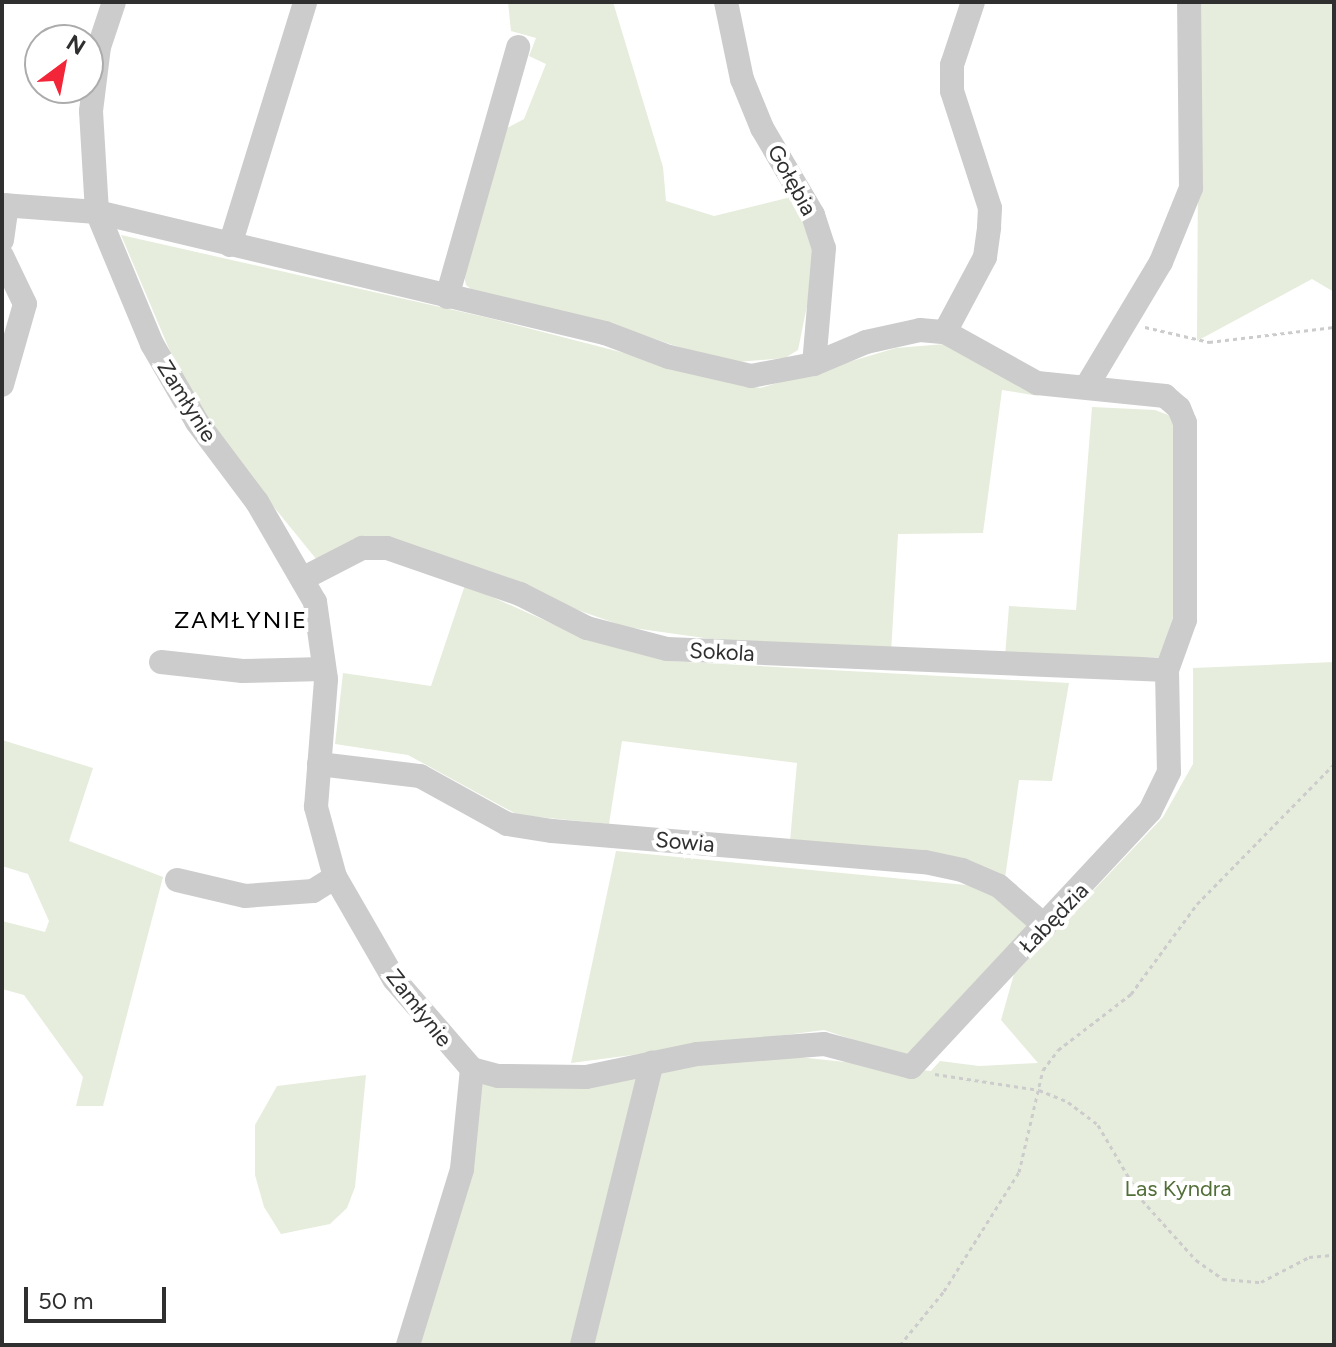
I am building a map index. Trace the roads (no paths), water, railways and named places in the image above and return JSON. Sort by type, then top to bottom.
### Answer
[{"type":"street","name":"Zamłynie","points":[[114,2],[99,47],[91,111],[97,212],[152,344],[197,422],[257,502],[315,602],[324,669],[316,807],[335,877],[394,979],[472,1069]]},
{"type":"street","points":[[230,245],[305,2]]},
{"type":"street","name":"Gołębia","points":[[726,2],[747,91],[762,128],[813,215],[824,248],[814,364]]},
{"type":"street","points":[[2,240],[4,205],[97,212],[605,333],[669,357],[751,376],[814,364],[866,342],[920,330],[945,332],[985,257],[989,227],[990,208],[952,91],[952,65],[973,2]]},
{"type":"street","points":[[1088,384],[1173,238],[1191,188],[1189,2]]},
{"type":"street","points":[[447,297],[518,47]]},
{"type":"street","points":[[2,256],[25,304],[2,385]]},
{"type":"street","name":"Łabędzia","points":[[472,1069],[498,1076],[586,1077],[697,1054],[824,1044],[911,1067],[1150,811],[1169,772],[1167,670],[1185,620],[1185,423],[1179,408],[1165,396],[1088,384],[1065,389],[1037,383],[945,332]]},
{"type":"street","name":"Sokola","points":[[302,579],[362,548],[387,548],[520,594],[587,628],[667,649],[988,666],[1167,670]]},
{"type":"street","points":[[161,662],[243,671],[324,669]]},
{"type":"street","name":"Sowia","points":[[319,764],[420,776],[507,824],[552,831],[950,867],[999,886],[1045,926]]},
{"type":"street","points":[[177,880],[245,896],[313,891],[335,877]]},
{"type":"street","points":[[582,1345],[652,1063]]},
{"type":"street","points":[[408,1345],[462,1169],[472,1069]]},
{"type":"district","name":"ZAMŁYNIE","points":[[241,620]]},
{"type":"park label","name":"Las Kyndra","points":[[1178,1189]]}]
